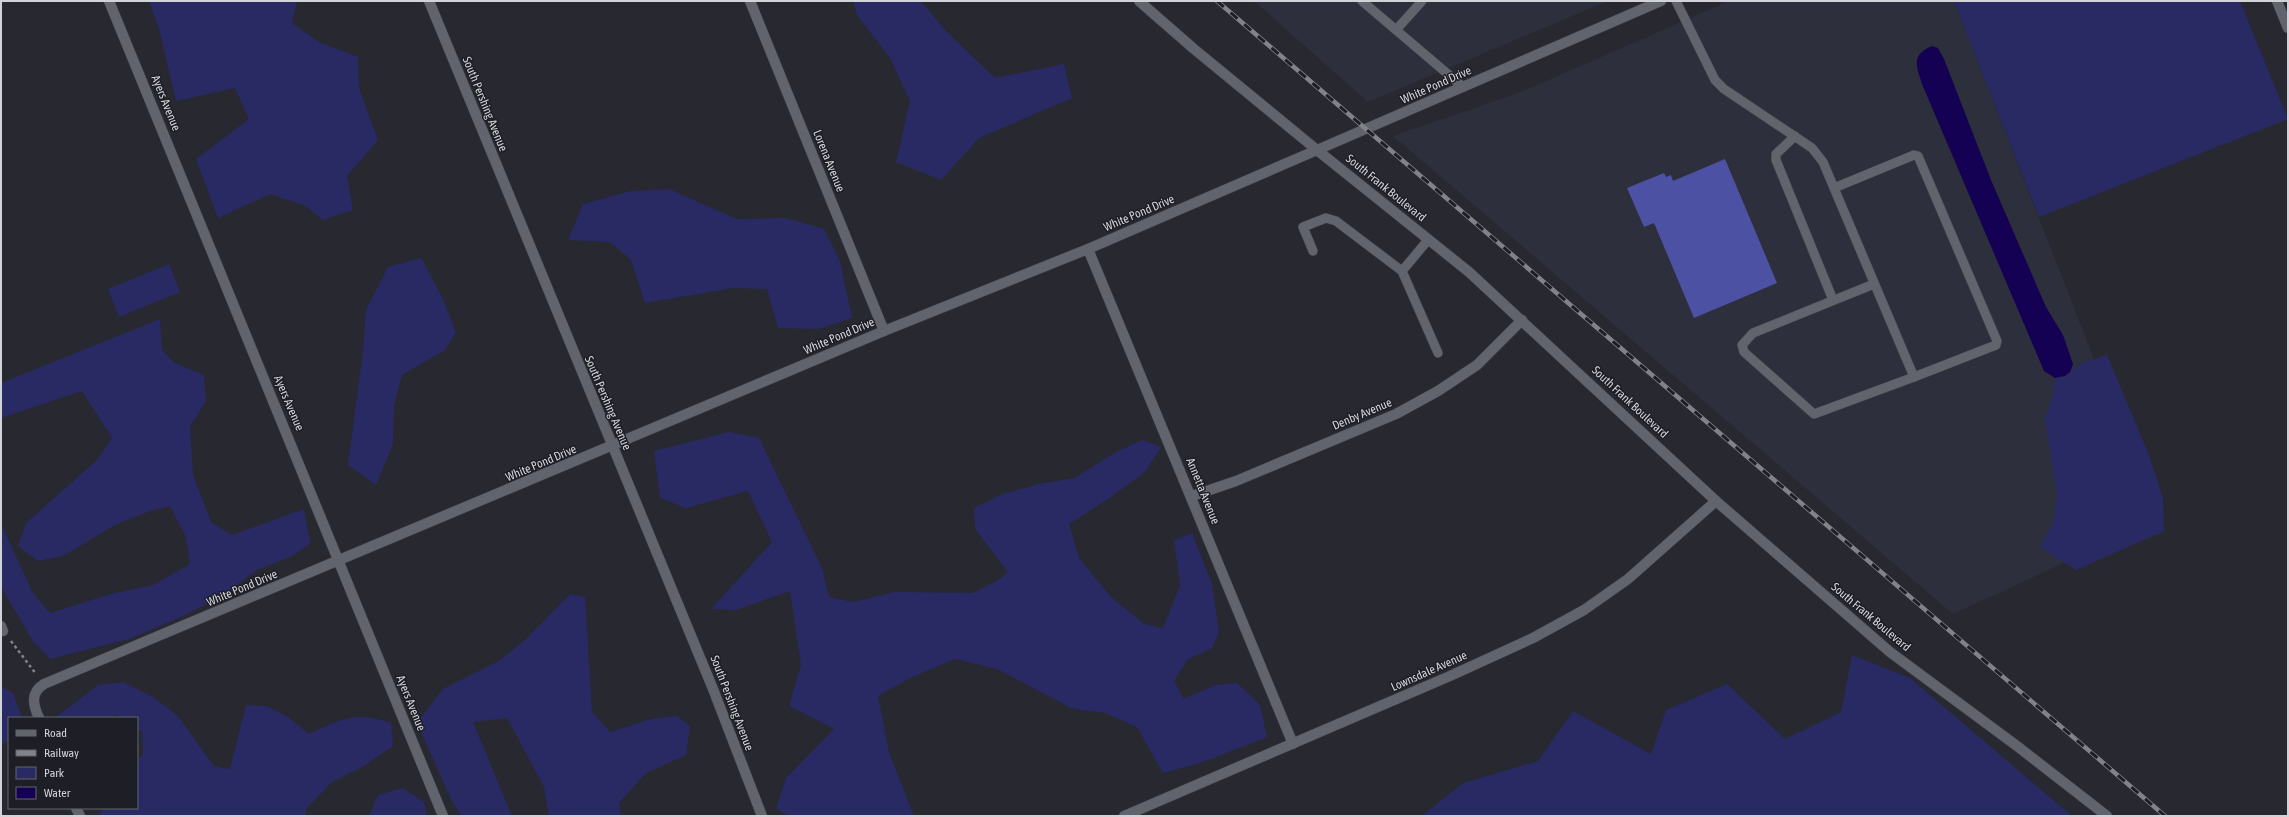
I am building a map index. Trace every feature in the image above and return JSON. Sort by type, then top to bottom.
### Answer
[{"type":"street","name":"Ayers Avenue","points":[[110,1],[291,442],[338,561],[444,816]]},
{"type":"street","name":"South Pershing Avenue","points":[[429,1],[713,689],[762,816]]},
{"type":"street","name":"Lorena Avenue","points":[[750,1],[884,332]]},
{"type":"street","name":"South Frank Boulevard","points":[[1139,1],[1194,49],[1428,240],[1522,320],[1716,502],[1890,652],[2017,746],[2107,816]]},
{"type":"street","name":"White Pond Drive","points":[[44,684],[884,332],[1088,249],[1661,1]]},
{"type":"street","points":[[2277,1],[2288,28]]},
{"type":"street","name":"Annetta Avenue","points":[[1088,249],[1192,496],[1293,744]]},
{"type":"street","name":"Denby Avenue","points":[[1192,496],[1236,481],[1396,414],[1438,391],[1477,365],[1522,320]]},
{"type":"street","name":"Lownsdale Avenue","points":[[1124,816],[1478,664],[1534,638],[1584,610],[1628,579],[1716,502]]},
{"type":"street","points":[[38,717],[34,700],[35,693],[44,684]]},
{"type":"lane","points":[[1362,1],[1463,88]]},
{"type":"lane","points":[[1396,30],[1422,1]]},
{"type":"lane","points":[[1676,1],[1715,80],[1724,89],[1812,148],[1819,157],[1834,188],[1914,377]]},
{"type":"lane","points":[[1795,136],[1776,154],[1776,160],[1833,300]]},
{"type":"lane","points":[[1834,188],[1914,155],[1918,156],[1997,341],[1996,345],[1814,414],[1744,352],[1742,345],[1753,333],[1874,284]]},
{"type":"lane","points":[[1313,251],[1303,227],[1326,218],[1336,221],[1402,271],[1438,353]]},
{"type":"lane","points":[[1402,271],[1428,240]]},
{"type":"path","points":[[2,629],[44,684]]},
{"type":"shaded area","points":[[1254,1],[1608,1],[1368,102]]},
{"type":"shaded area","points":[[1729,1],[1954,1],[2157,520],[1953,614],[1393,136],[1521,92]]},
{"type":"green space","points":[[149,1],[297,1],[292,23],[319,42],[358,57],[359,88],[378,140],[347,176],[353,210],[323,220],[306,206],[270,194],[218,218],[196,159],[249,119],[235,88],[176,101],[160,32]]},
{"type":"green space","points":[[853,1],[921,1],[945,30],[995,78],[1064,64],[1072,98],[979,138],[941,180],[896,162],[910,101],[890,58],[857,15]]},
{"type":"green space","points":[[1954,1],[2240,1],[2288,119],[2039,217]]},
{"type":"green space","points":[[669,189],[737,219],[786,218],[824,229],[840,261],[852,318],[818,329],[778,328],[767,289],[733,288],[645,303],[631,260],[610,242],[568,240],[583,204],[631,191]]},
{"type":"green space","points":[[421,258],[442,297],[456,332],[445,350],[402,375],[394,406],[393,444],[376,485],[348,465],[363,351],[366,310],[388,267]]},
{"type":"green space","points":[[169,264],[180,292],[119,317],[108,289]]},
{"type":"green space","points":[[160,319],[162,350],[175,363],[204,375],[206,401],[190,426],[193,475],[211,522],[232,535],[304,509],[310,544],[292,556],[257,570],[220,597],[181,617],[129,639],[50,659],[33,641],[1,587],[1,524],[33,593],[50,613],[111,594],[153,585],[190,564],[186,537],[170,506],[150,511],[115,525],[63,556],[38,561],[18,546],[26,523],[97,460],[112,438],[82,391],[1,418],[1,383]]},
{"type":"green space","points":[[2107,355],[2149,455],[2163,498],[2164,531],[2076,570],[2040,547],[2054,521],[2057,495],[2045,419],[2053,395],[2055,378],[2065,376],[2082,363]]},
{"type":"green space","points":[[729,432],[759,438],[822,568],[829,597],[853,602],[895,592],[973,593],[997,581],[1008,572],[975,529],[974,508],[1003,494],[1043,483],[1075,478],[1114,453],[1142,440],[1161,447],[1145,472],[1108,499],[1069,524],[1079,558],[1111,597],[1144,624],[1163,628],[1180,585],[1174,540],[1192,533],[1212,584],[1219,633],[1212,648],[1188,659],[1174,681],[1184,699],[1215,685],[1237,683],[1260,705],[1267,737],[1203,762],[1163,773],[1137,727],[1105,713],[1071,708],[997,669],[955,659],[910,678],[878,696],[889,753],[914,816],[788,816],[776,808],[786,778],[834,729],[789,706],[801,665],[790,591],[736,610],[711,609],[772,542],[748,491],[686,508],[660,498],[654,451]]},
{"type":"green space","points":[[570,594],[585,597],[592,712],[610,732],[651,719],[677,716],[690,726],[686,755],[646,773],[619,803],[621,816],[549,816],[544,787],[507,718],[473,722],[512,816],[461,816],[450,797],[417,723],[443,689],[499,661],[526,639]]},
{"type":"green space","points":[[1852,655],[1910,678],[2072,816],[1422,816],[1463,783],[1538,761],[1573,711],[1651,754],[1666,710],[1727,684],[1785,739],[1841,712]]},
{"type":"green space","points":[[124,682],[153,697],[177,715],[214,766],[230,769],[246,705],[267,706],[288,717],[309,734],[340,720],[349,718],[367,717],[378,719],[391,723],[393,746],[364,766],[332,782],[306,809],[306,816],[98,816],[103,809],[138,809],[138,761],[143,753],[142,732],[138,729],[138,717],[120,717],[117,715],[110,717],[56,717],[98,685]]},
{"type":"green space","points":[[1,686],[13,693],[22,717],[8,717],[8,741],[1,745]]},
{"type":"green space","points":[[403,788],[424,802],[427,816],[369,816],[378,795]]},
{"type":"water","points":[[1932,46],[1938,48],[1944,59],[1991,180],[2046,307],[2063,335],[2073,364],[2070,372],[2065,376],[2055,378],[2044,371],[1922,84],[1917,66],[1918,57],[1925,49]]},
{"type":"building","points":[[1725,159],[1777,283],[1694,318],[1654,223],[1644,227],[1627,188],[1664,173],[1666,177],[1671,175],[1673,181]]},
{"type":"railway","points":[[1217,1],[2165,816]]}]
